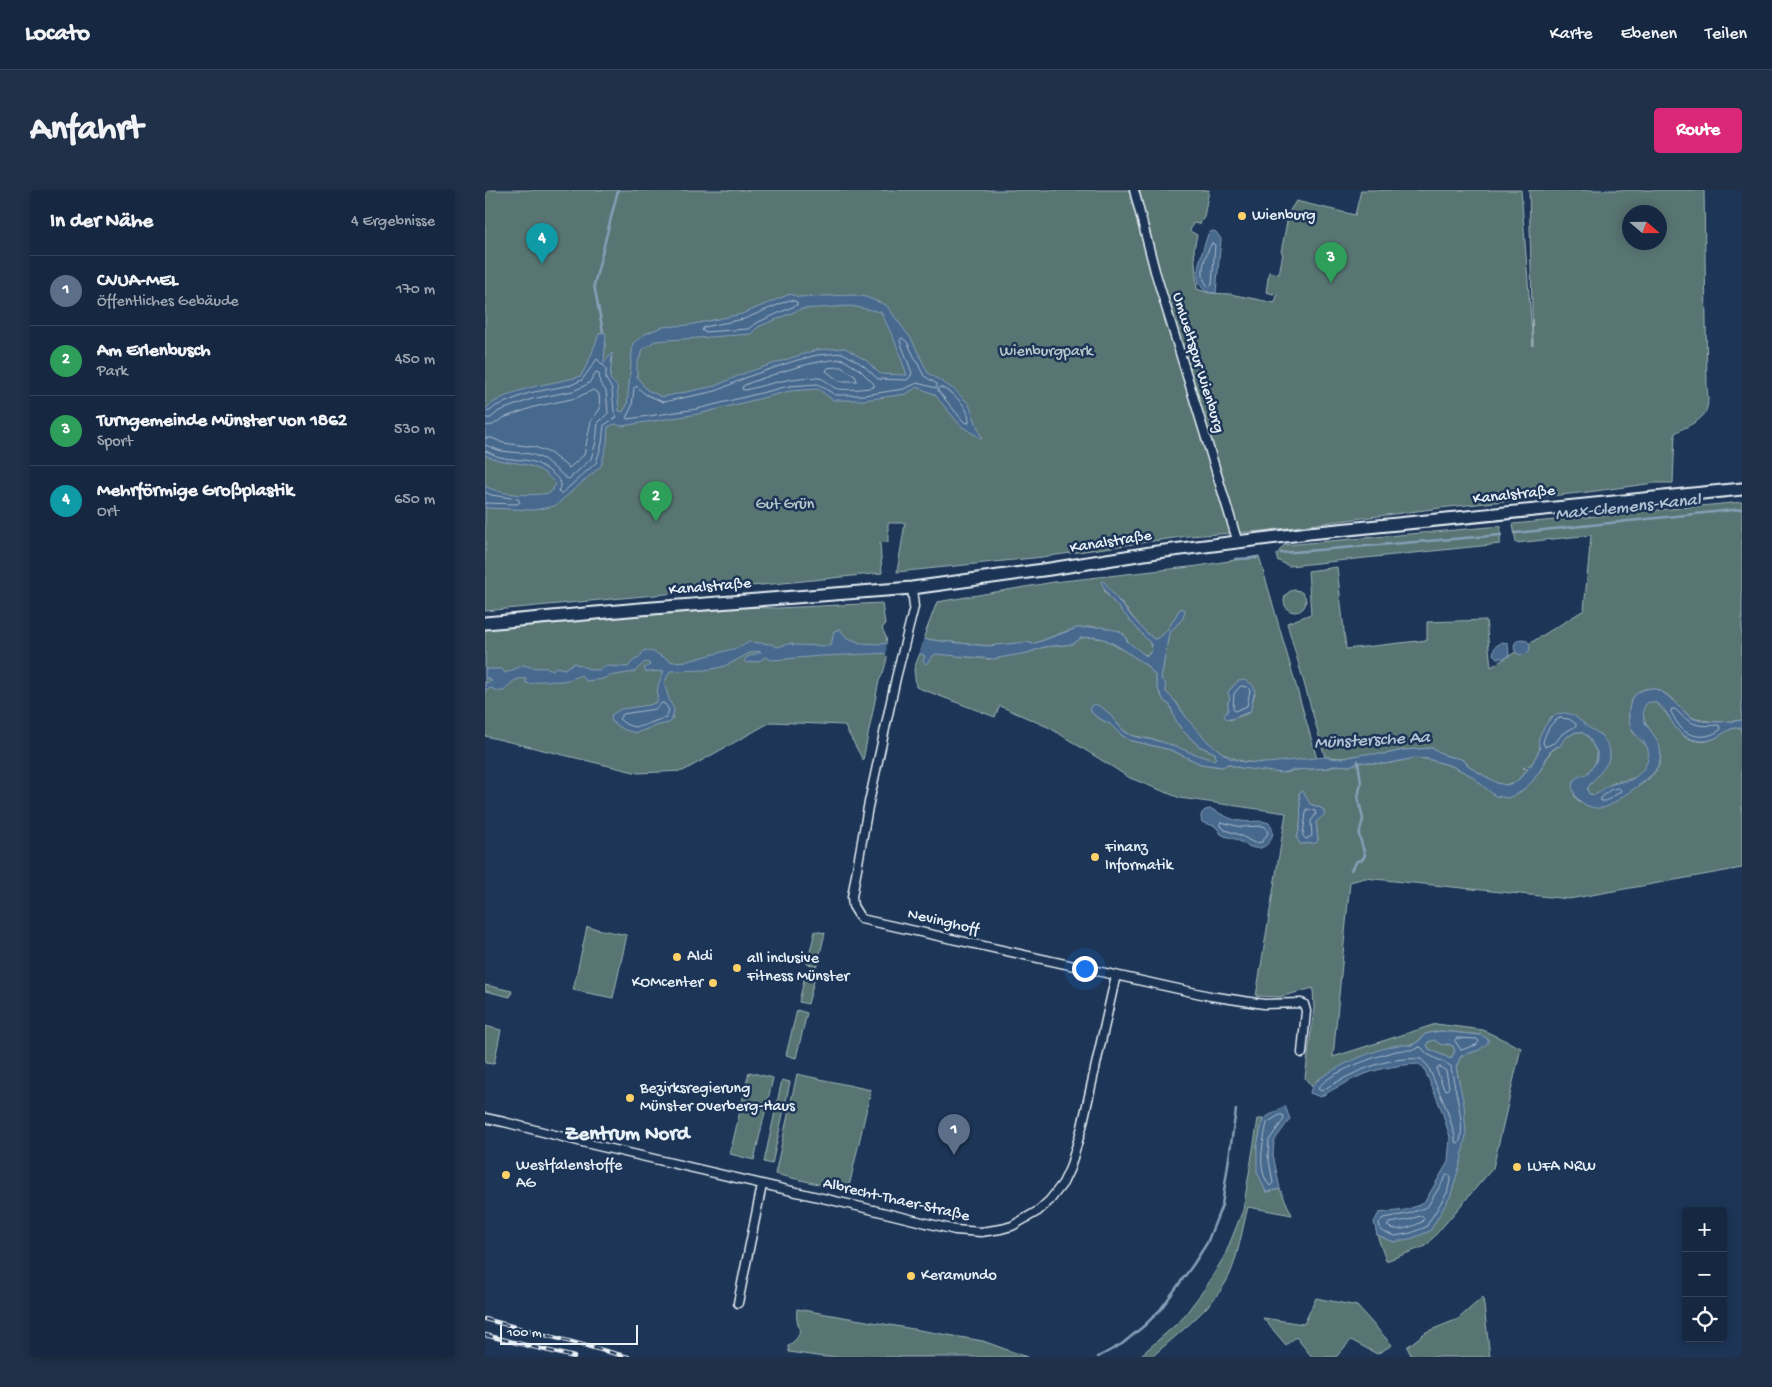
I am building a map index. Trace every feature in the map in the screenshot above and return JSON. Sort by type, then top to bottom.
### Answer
[{"type":"main road","name":"Kanalstraße","points":[[485,623],[912,588],[1050,570],[1157,552],[1309,533],[1742,489]]},
{"type":"street","name":"Umweltspur Wienburg","points":[[1134,190],[1155,272],[1238,543]]},
{"type":"street","name":"Nevinghoff","points":[[912,588],[914,607],[898,669],[868,807],[852,897],[853,906],[861,919],[1195,993],[1248,1003],[1301,1003],[1306,1011],[1302,1053]]},
{"type":"street","name":"Albrecht-Thaer-Straße","points":[[485,1118],[594,1146],[955,1230],[981,1232],[1012,1226],[1038,1211],[1050,1200],[1063,1183],[1070,1168],[1080,1134],[1116,975]]},
{"type":"street","points":[[738,1303],[763,1185]]},
{"type":"green space","points":[[485,190],[1209,190],[1204,217],[1200,224],[1193,223],[1190,231],[1197,235],[1194,249],[1197,289],[1209,293],[1230,294],[1275,303],[1277,295],[1266,292],[1269,272],[1279,274],[1283,253],[1281,252],[1289,212],[1296,201],[1355,215],[1361,190],[1521,190],[1533,346],[1529,190],[1704,190],[1708,398],[1705,412],[1701,417],[1675,433],[1673,483],[1654,483],[1440,508],[1263,531],[1188,536],[1043,557],[897,572],[905,523],[888,523],[888,542],[880,543],[882,573],[485,611]]},
{"type":"green space","points":[[1742,502],[1742,720],[1717,722],[1696,719],[1691,717],[1661,691],[1647,689],[1640,691],[1630,703],[1629,720],[1635,735],[1648,748],[1649,758],[1646,766],[1634,778],[1610,785],[1593,795],[1587,792],[1587,789],[1604,766],[1610,753],[1601,735],[1574,716],[1567,714],[1557,714],[1550,718],[1539,738],[1540,749],[1532,764],[1523,768],[1528,769],[1516,782],[1504,785],[1474,770],[1463,760],[1447,756],[1432,748],[1344,758],[1325,757],[1287,623],[1311,614],[1308,571],[1337,567],[1346,649],[1427,640],[1427,622],[1486,620],[1491,667],[1584,610],[1591,535],[1516,543],[1513,524]]},
{"type":"green space","points":[[1501,526],[1500,544],[1289,566],[1277,560],[1277,554],[1284,545]]},
{"type":"green space","points":[[1259,556],[1317,759],[1277,763],[1245,761],[1230,757],[1216,749],[1202,736],[1187,719],[1177,703],[1167,694],[1161,679],[1169,633],[1183,618],[1180,609],[1163,635],[1154,639],[1147,634],[1112,594],[1104,590],[1149,641],[1152,650],[1147,655],[1133,647],[1124,634],[1092,627],[1075,629],[1033,644],[987,646],[923,639],[937,602],[1054,582],[1198,566]],"holes":[[[1235,684],[1255,693],[1249,713],[1229,720],[1228,702],[1230,690]]]},
{"type":"green space","points":[[1295,590],[1303,593],[1306,601],[1303,609],[1295,612],[1287,609],[1284,601],[1287,593]]},
{"type":"green space","points":[[882,603],[885,624],[882,629],[888,648],[884,669],[879,681],[863,760],[844,725],[771,722],[683,771],[638,773],[485,736],[485,629],[610,616],[730,607],[778,608]]},
{"type":"green space","points":[[1081,638],[1104,639],[1143,662],[1155,675],[1158,689],[1164,701],[1170,705],[1175,719],[1182,730],[1199,746],[1215,753],[1216,758],[1214,760],[1202,757],[1159,741],[1130,735],[1106,711],[1091,712],[1110,724],[1129,740],[1171,750],[1201,764],[1221,767],[1227,764],[1236,767],[1287,773],[1293,770],[1329,768],[1337,765],[1349,766],[1361,762],[1385,764],[1415,758],[1428,759],[1452,766],[1470,775],[1495,795],[1523,790],[1540,771],[1551,751],[1558,747],[1565,738],[1576,732],[1581,732],[1588,736],[1597,753],[1594,765],[1586,775],[1582,775],[1574,796],[1588,806],[1634,789],[1647,780],[1657,769],[1661,758],[1659,747],[1644,720],[1642,712],[1645,705],[1650,702],[1655,703],[1666,713],[1685,737],[1696,741],[1711,740],[1729,730],[1742,728],[1742,868],[1569,899],[1365,878],[1350,882],[1333,1057],[1436,1024],[1483,1030],[1521,1048],[1493,1168],[1426,1246],[1386,1261],[1377,1235],[1394,1242],[1451,1195],[1459,1081],[1456,1067],[1461,1056],[1479,1050],[1481,1035],[1440,1031],[1425,1034],[1414,1044],[1400,1045],[1318,1079],[1312,1087],[1305,1078],[1314,1009],[1313,988],[1280,997],[1256,996],[1286,813],[1180,798],[1130,778],[1050,728],[1000,706],[995,717],[916,687],[914,669],[920,653],[925,658],[935,653],[988,659],[1027,653],[1044,647],[1072,644]],"holes":[[[1299,793],[1310,804],[1323,809],[1316,822],[1318,840],[1305,844],[1297,838],[1301,816]]]},
{"type":"green space","points":[[587,927],[627,935],[613,998],[573,990]]},
{"type":"green space","points":[[815,931],[825,933],[817,966],[807,964]]},
{"type":"green space","points":[[806,971],[816,973],[808,1004],[799,1002]]},
{"type":"green space","points":[[485,985],[512,991],[510,997],[485,991]]},
{"type":"green space","points":[[797,1010],[807,1013],[796,1058],[786,1055]]},
{"type":"green space","points":[[485,1026],[501,1030],[494,1064],[485,1063]]},
{"type":"green space","points":[[1434,1040],[1453,1046],[1455,1051],[1451,1059],[1429,1049],[1428,1042]]},
{"type":"green space","points":[[749,1072],[773,1078],[754,1160],[730,1154]]},
{"type":"green space","points":[[797,1074],[871,1090],[848,1191],[775,1174]]},
{"type":"green space","points":[[782,1080],[790,1082],[772,1164],[764,1162]]},
{"type":"green space","points":[[1258,1119],[1263,1119],[1257,1146],[1266,1192],[1280,1189],[1292,1215],[1248,1207],[1233,1267],[1224,1286],[1206,1308],[1152,1357],[1139,1357],[1181,1320],[1206,1287],[1225,1255],[1243,1210]]},
{"type":"green space","points":[[1483,1297],[1490,1357],[1412,1357],[1407,1347],[1426,1332],[1458,1319]]},
{"type":"green space","points":[[1316,1298],[1357,1306],[1392,1345],[1377,1354],[1351,1340],[1336,1357],[1312,1357],[1296,1337],[1286,1345],[1263,1318],[1304,1324]]},
{"type":"green space","points":[[797,1309],[983,1341],[1027,1357],[824,1357],[789,1352],[788,1346],[798,1337],[799,1333]]},
{"type":"water","points":[[1212,231],[1216,232],[1221,239],[1216,293],[1206,291],[1198,279],[1200,260],[1208,234]]},
{"type":"water","points":[[790,294],[799,297],[853,295],[866,297],[886,305],[912,340],[928,373],[955,390],[969,404],[982,439],[961,426],[934,394],[917,387],[906,394],[864,400],[833,400],[818,389],[790,391],[698,414],[621,426],[615,424],[608,427],[607,443],[601,466],[555,506],[534,510],[485,508],[485,486],[500,492],[533,495],[550,493],[556,484],[543,472],[532,466],[499,460],[485,455],[485,409],[491,404],[522,390],[581,376],[599,334],[603,332],[606,334],[604,363],[612,353],[610,379],[617,386],[619,411],[623,412],[627,405],[633,343],[645,334],[662,327],[689,325],[742,314]],"holes":[[[851,306],[881,312],[896,344],[907,375],[880,374],[867,361],[845,348],[816,350],[745,373],[715,386],[662,397],[647,390],[637,377],[637,364],[643,349],[655,341],[751,334],[758,327],[801,309]]]},
{"type":"water","points":[[1104,581],[1127,612],[1154,639],[1163,635],[1180,609],[1185,610],[1183,618],[1169,633],[1161,679],[1165,683],[1166,692],[1208,742],[1229,758],[1243,762],[1266,763],[1325,757],[1338,759],[1365,754],[1386,754],[1403,750],[1432,748],[1447,756],[1461,759],[1474,770],[1497,783],[1506,785],[1516,782],[1532,764],[1540,749],[1540,735],[1548,722],[1556,715],[1565,713],[1576,717],[1600,734],[1609,748],[1610,753],[1607,763],[1587,789],[1589,794],[1594,795],[1610,785],[1632,779],[1640,773],[1646,764],[1648,749],[1632,730],[1629,720],[1630,704],[1639,692],[1656,689],[1697,720],[1719,722],[1742,720],[1742,728],[1730,729],[1710,740],[1696,740],[1681,733],[1661,706],[1656,703],[1647,703],[1643,714],[1645,722],[1658,742],[1661,752],[1657,768],[1644,781],[1612,804],[1596,808],[1587,806],[1580,801],[1575,795],[1573,788],[1573,782],[1578,777],[1586,775],[1597,759],[1597,752],[1588,736],[1581,732],[1576,732],[1565,738],[1560,746],[1555,747],[1549,753],[1540,771],[1531,783],[1519,793],[1508,798],[1495,796],[1470,775],[1452,766],[1428,759],[1415,758],[1385,764],[1361,762],[1349,766],[1337,765],[1327,768],[1293,770],[1282,773],[1241,768],[1227,764],[1223,767],[1201,764],[1171,750],[1129,740],[1110,724],[1098,718],[1091,712],[1090,707],[1093,704],[1104,709],[1123,731],[1128,734],[1162,742],[1214,760],[1216,758],[1215,753],[1199,746],[1182,730],[1175,719],[1170,705],[1164,701],[1158,689],[1155,675],[1146,665],[1118,646],[1095,637],[1081,638],[1073,644],[1044,647],[1027,653],[993,659],[935,654],[926,664],[923,661],[925,656],[917,652],[772,660],[765,657],[759,661],[746,663],[744,661],[747,657],[761,652],[754,652],[718,668],[670,671],[664,683],[674,709],[672,720],[669,723],[636,733],[625,730],[612,722],[611,715],[621,709],[650,705],[657,702],[658,685],[664,671],[646,672],[644,668],[650,665],[649,663],[645,662],[634,672],[609,676],[603,679],[586,681],[581,675],[566,680],[541,681],[530,684],[526,683],[526,679],[519,679],[511,683],[504,691],[496,691],[492,688],[485,690],[485,683],[492,681],[485,678],[485,669],[502,669],[505,673],[524,665],[553,670],[556,667],[564,669],[574,663],[592,670],[599,670],[606,666],[628,667],[639,658],[644,650],[654,652],[673,662],[688,661],[740,647],[749,642],[771,644],[777,647],[792,643],[792,645],[831,646],[834,631],[840,629],[846,637],[860,643],[879,644],[923,639],[987,646],[1027,642],[1033,644],[1077,628],[1101,627],[1119,631],[1127,641],[1146,656],[1152,650],[1151,644],[1110,598],[1101,582]]},
{"type":"water","points":[[1522,639],[1530,647],[1522,655],[1514,647]]},
{"type":"water","points":[[1502,642],[1508,643],[1509,656],[1497,658],[1493,654],[1495,647]]},
{"type":"water","points":[[1244,680],[1252,684],[1255,690],[1250,712],[1227,719],[1224,716],[1228,710],[1230,699],[1228,692],[1238,681]]},
{"type":"water","points":[[1303,791],[1310,804],[1323,809],[1325,814],[1316,822],[1318,841],[1316,843],[1300,844],[1297,838],[1301,816],[1299,793]]},
{"type":"water","points":[[1211,809],[1237,820],[1269,823],[1273,832],[1270,841],[1262,847],[1255,848],[1221,834],[1215,826],[1202,822],[1202,812]]},
{"type":"water","points":[[1440,1031],[1481,1035],[1488,1039],[1488,1043],[1479,1050],[1461,1056],[1456,1067],[1464,1105],[1466,1135],[1451,1195],[1430,1231],[1413,1238],[1394,1242],[1377,1235],[1374,1222],[1379,1213],[1406,1210],[1424,1203],[1448,1162],[1450,1137],[1442,1111],[1424,1068],[1419,1064],[1390,1067],[1367,1073],[1320,1097],[1310,1093],[1312,1086],[1316,1082],[1334,1070],[1380,1050],[1399,1045],[1412,1045],[1425,1034]],"holes":[[[1434,1040],[1442,1045],[1448,1044],[1453,1046],[1455,1051],[1451,1059],[1429,1049],[1427,1045],[1428,1042]]]},
{"type":"water","points":[[1285,1106],[1290,1119],[1274,1141],[1273,1155],[1280,1189],[1266,1192],[1257,1171],[1257,1146],[1263,1119]]},
{"type":"pier","points":[[924,637],[919,655],[886,656],[887,640]]},
{"type":"waterway","points":[[603,332],[594,285],[618,190]]},
{"type":"waterway","name":"Max-Clemens-Kanal","points":[[1516,533],[1742,509]]},
{"type":"waterway","name":"Max-Clemens-Kanal","points":[[1281,553],[1501,535]]},
{"type":"waterway","name":"Max-Clemens-Kanal","points":[[1235,559],[1257,558]]},
{"type":"waterway","name":"Münstersche Aa","points":[[1351,870],[1357,861],[1362,860],[1365,855],[1359,835],[1363,819],[1358,797],[1361,783],[1358,761]]},
{"type":"waterway","points":[[1098,1357],[1122,1344],[1160,1310],[1207,1243],[1222,1205],[1236,1110]]},
{"type":"railway","points":[[485,1319],[628,1357]]},
{"type":"railway","points":[[485,1335],[574,1357]]},
{"type":"place","name":"Wienburg","points":[[1242,216]]},
{"type":"place","name":"Mehrförmige Großplastik","points":[[542,264]]},
{"type":"place","name":"Turngemeinde Münster von 1862","points":[[1331,283]]},
{"type":"place","name":"Am Erlenbusch","points":[[656,522]]},
{"type":"place","name":"Finanz Informatik","points":[[1095,857]]},
{"type":"place","name":"Aldi","points":[[677,957]]},
{"type":"place","name":"all inclusive Fitness Münster","points":[[737,968]]},
{"type":"place","name":"KOMcenter","points":[[713,983]]},
{"type":"place","name":"Bezirksregierung Münster Overberg-Haus","points":[[630,1098]]},
{"type":"place","name":"CVUA-MEL","points":[[954,1155]]},
{"type":"place","name":"LUFA NRW","points":[[1517,1167]]},
{"type":"place","name":"Westfalenstoffe AG","points":[[506,1175]]},
{"type":"place","name":"Keramundo","points":[[911,1276]]},
{"type":"district","name":"Zentrum Nord","points":[[627,1135]]},
{"type":"park label","name":"Wienburgpark","points":[[1046,352]]},
{"type":"park label","name":"Gut Grün","points":[[785,505]]}]
